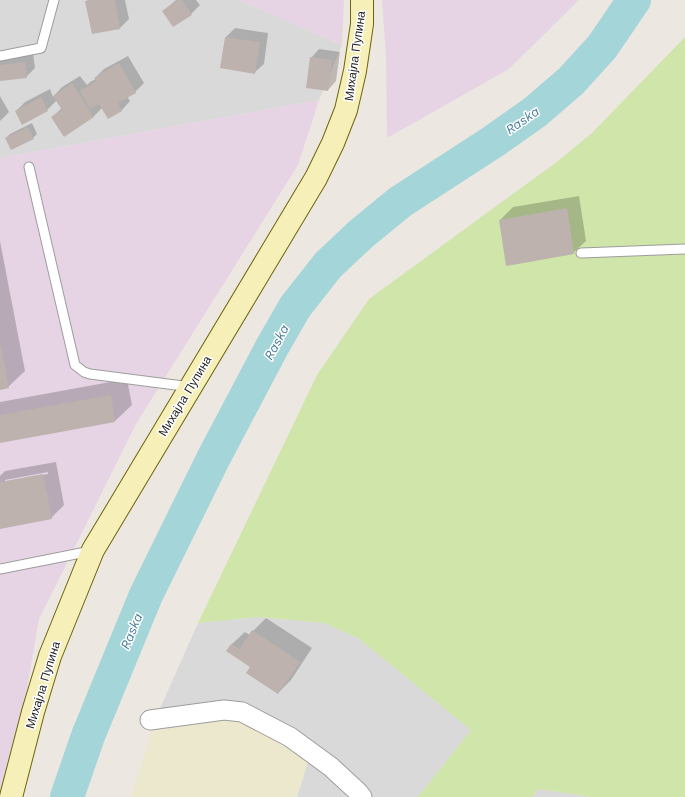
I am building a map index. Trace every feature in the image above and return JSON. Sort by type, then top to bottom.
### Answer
[{"type":"street","name":"Михајла Пупина","points":[[11,797],[33,712],[50,656],[93,550],[316,178],[333,143],[346,110],[355,71],[362,24],[362,0]]},
{"type":"street","points":[[150,720],[224,710],[242,712],[290,737],[331,767],[362,797]]},
{"type":"lane","points":[[0,56],[41,48],[54,0]]},
{"type":"lane","points":[[28,167],[75,365],[84,372],[90,374],[191,387]]},
{"type":"lane","points":[[581,253],[685,248]]},
{"type":"lane","points":[[0,569],[93,550]]},
{"type":"shaded area","points":[[0,0],[239,0],[342,45],[319,100],[0,158]]},
{"type":"shaded area","points":[[239,0],[344,0],[342,45]]},
{"type":"shaded area","points":[[382,0],[579,0],[509,69],[387,138],[386,55]]},
{"type":"shaded area","points":[[319,100],[298,165],[136,424],[39,619],[8,797],[0,797],[0,158]]},
{"type":"shaded area","points":[[259,617],[324,623],[358,638],[471,730],[418,797],[297,797],[313,745],[158,713],[198,623]]},
{"type":"shaded area","points":[[235,701],[313,745],[297,797],[131,797],[158,713]]},
{"type":"shaded area","points":[[538,789],[592,797],[532,797]]},
{"type":"green space","points":[[685,37],[685,797],[592,797],[538,789],[532,797],[418,797],[471,730],[358,638],[324,623],[259,617],[198,623],[317,375],[369,299],[558,161],[592,133]]},
{"type":"building","points":[[115,0],[120,29],[92,34],[85,1]]},
{"type":"building","points":[[178,0],[182,0],[192,15],[173,27],[162,11]]},
{"type":"building","points":[[225,37],[260,42],[255,74],[220,68]]},
{"type":"building","points":[[310,57],[332,60],[328,91],[306,88]]},
{"type":"building","points":[[25,62],[27,78],[0,81],[0,65]]},
{"type":"building","points":[[119,63],[136,93],[118,103],[122,111],[108,119],[99,104],[90,109],[80,91],[96,81],[94,78]]},
{"type":"building","points":[[72,83],[94,117],[64,137],[51,117],[62,110],[53,96]]},
{"type":"building","points":[[41,97],[48,111],[22,125],[15,111]]},
{"type":"building","points":[[28,127],[34,139],[11,150],[5,138]]},
{"type":"building","points":[[567,208],[574,254],[506,266],[499,220]]},
{"type":"building","points":[[0,346],[9,388],[0,390]]},
{"type":"building","points":[[111,395],[115,422],[0,443],[0,415]]},
{"type":"building","points":[[43,474],[52,519],[0,529],[0,482]]},
{"type":"building","points":[[252,630],[300,662],[278,694],[246,673],[250,667],[226,651],[231,644],[240,649]]},
{"type":"waterway","name":"Raska","points":[[67,797],[88,736],[146,595],[213,459],[272,347],[295,307],[328,265],[361,234],[400,202],[494,141],[535,112],[571,81],[602,47],[634,0]]}]
